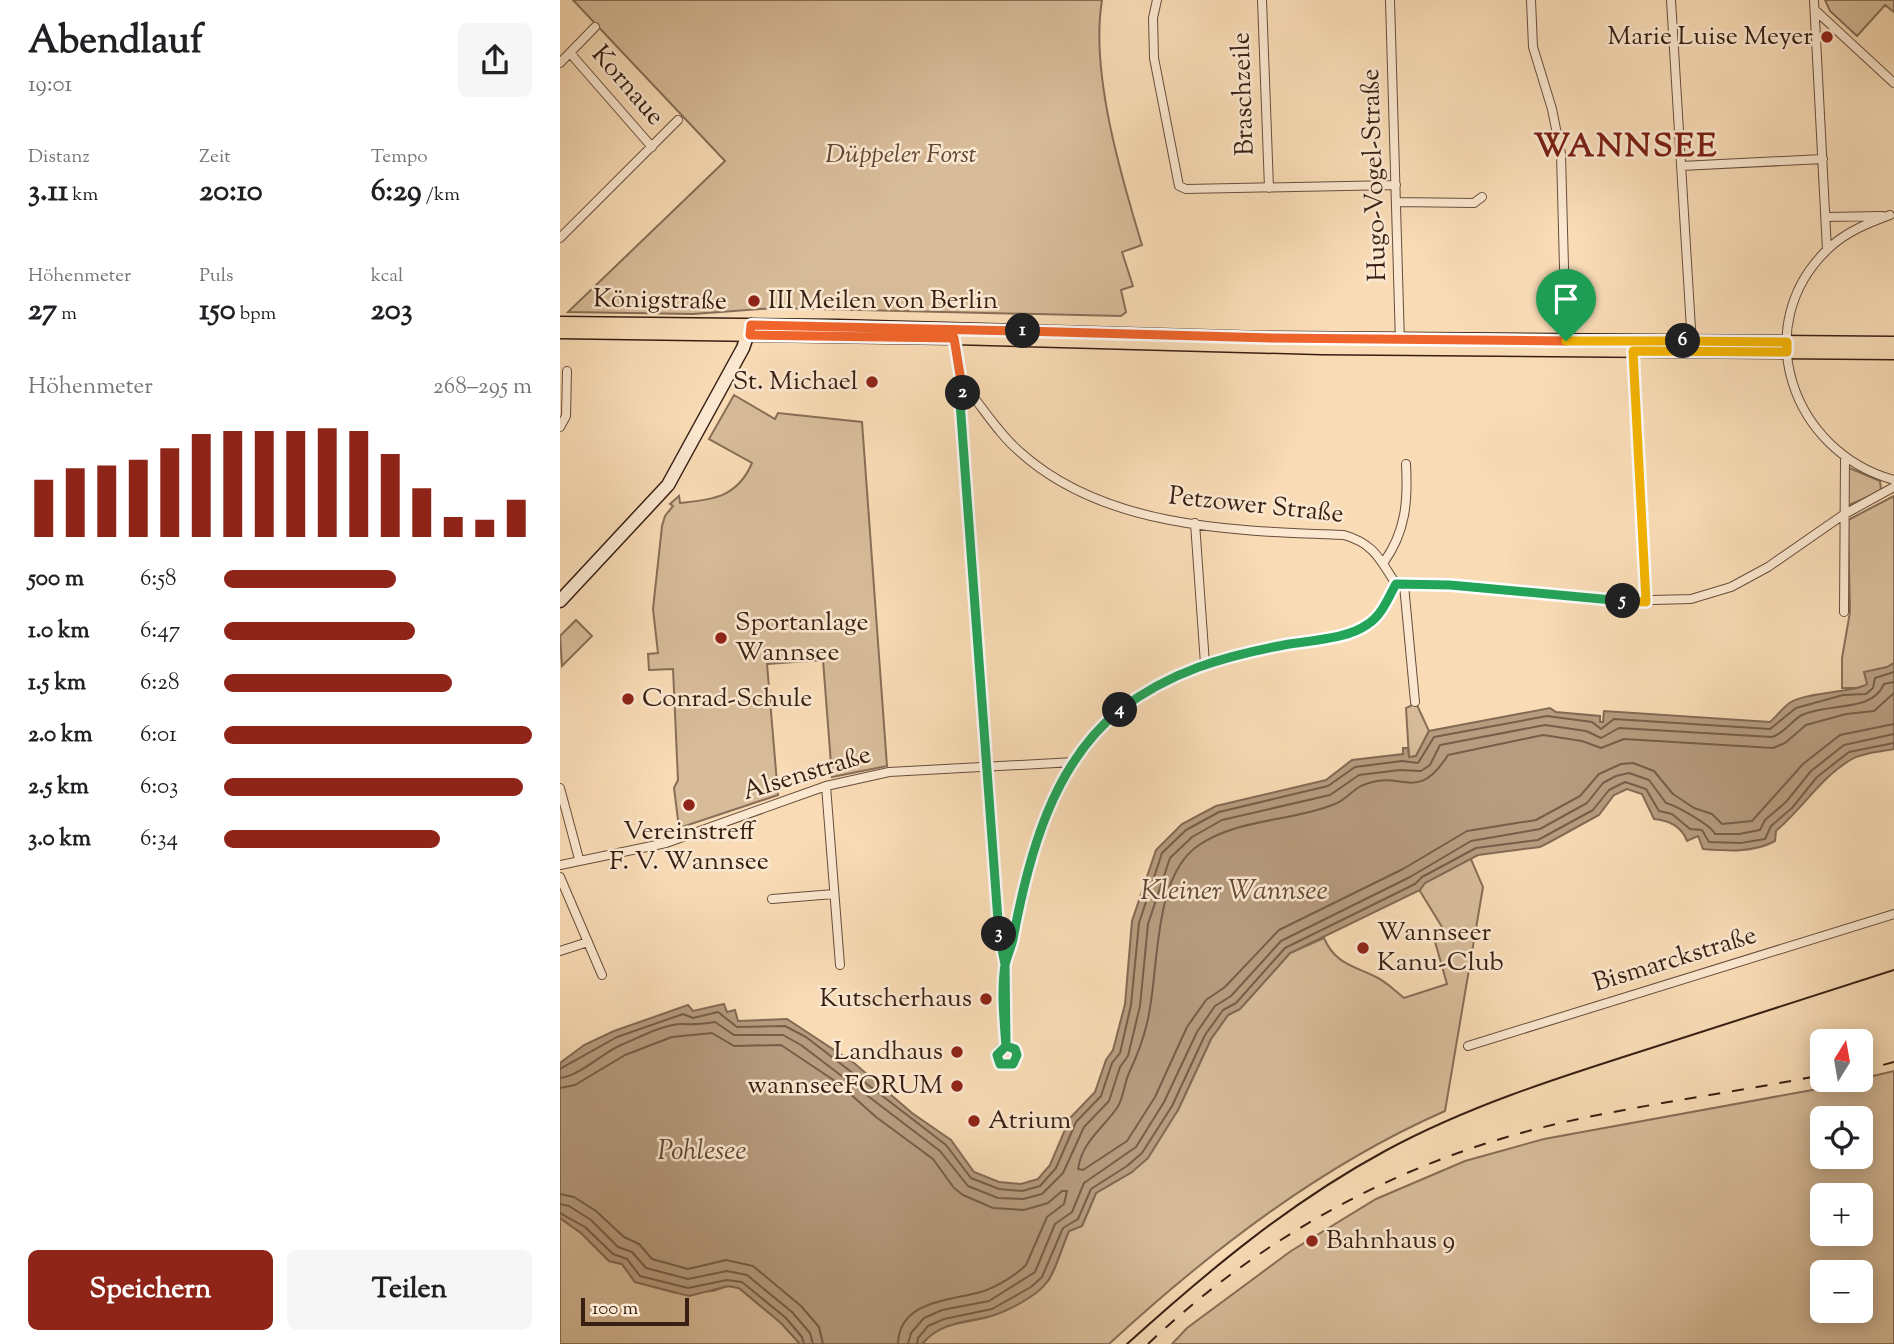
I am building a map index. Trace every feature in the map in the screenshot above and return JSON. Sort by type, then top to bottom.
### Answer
[{"type":"main road","name":"Königstraße","points":[[560,323],[750,330],[1400,344],[1787,347],[1894,353]]},
{"type":"main road","name":"Königstraße","points":[[560,332],[750,330]]},
{"type":"main road","name":"Königstraße","points":[[1787,347],[1894,343]]},
{"type":"street","points":[[1157,0],[1152,27],[1154,58],[1179,186],[1186,189],[1395,185]]},
{"type":"street","name":"Braschzeile","points":[[1262,0],[1269,188]]},
{"type":"street","name":"Hugo-Vogel-Straße","points":[[1390,0],[1400,344]]},
{"type":"street","points":[[1531,0],[1533,47],[1552,110],[1561,154],[1566,346]]},
{"type":"street","points":[[1671,0],[1692,346]]},
{"type":"street","points":[[1814,0],[1828,250]]},
{"type":"street","points":[[1815,10],[1894,83]]},
{"type":"street","points":[[560,63],[595,27]]},
{"type":"street","name":"Kornaue","points":[[570,52],[652,147]]},
{"type":"street","points":[[560,238],[678,120]]},
{"type":"street","points":[[1681,166],[1823,159]]},
{"type":"street","points":[[1396,202],[1474,202],[1482,197]]},
{"type":"street","points":[[1826,217],[1892,215]]},
{"type":"street","points":[[1892,215],[1853,231],[1828,250],[1805,279],[1795,301],[1787,347],[1794,389],[1804,411],[1821,436],[1845,458],[1894,480]]},
{"type":"street","points":[[560,601],[668,485],[750,330]]},
{"type":"street","points":[[954,333],[963,391],[960,402],[986,766],[1000,946],[1005,964],[1006,1046]]},
{"type":"street","points":[[1633,346],[1646,602]]},
{"type":"street","points":[[560,427],[566,419],[567,371]]},
{"type":"street","name":"Petzower Straße","points":[[963,391],[972,395],[1018,451],[1049,474],[1116,505],[1195,523],[1344,535],[1370,545],[1400,585]]},
{"type":"street","points":[[1844,612],[1845,458]]},
{"type":"street","points":[[1384,562],[1403,529],[1407,506],[1406,464]]},
{"type":"street","points":[[1400,585],[1450,585],[1546,596],[1646,602],[1691,599],[1731,587],[1768,567],[1843,515],[1894,487]]},
{"type":"street","points":[[1195,523],[1205,664]]},
{"type":"street","points":[[1005,964],[1040,833],[1074,761],[1094,735],[1142,694],[1169,677],[1253,651],[1352,632],[1369,624],[1400,585]]},
{"type":"street","points":[[1400,585],[1415,702]]},
{"type":"street","name":"Alsenstraße","points":[[560,865],[666,843],[826,786],[889,772],[1074,761]]},
{"type":"street","points":[[826,786],[840,965]]},
{"type":"street","points":[[560,788],[579,859]]},
{"type":"street","points":[[560,877],[602,975]]},
{"type":"street","points":[[772,899],[834,894]]},
{"type":"street","name":"Bismarckstraße","points":[[1468,1046],[1894,914]]},
{"type":"street","points":[[560,951],[588,942]]},
{"type":"green space","name":"Düppeler Forst","points":[[573,0],[1102,0],[1099,28],[1104,91],[1117,156],[1142,245],[1122,252],[1133,286],[1121,290],[1126,312],[1121,316],[774,308],[693,314],[568,312],[725,161]]},
{"type":"green space","points":[[1825,0],[1894,0],[1894,12],[1885,5],[1857,36],[1830,11]]},
{"type":"green space","name":"Sportanlage Wannsee","points":[[734,395],[775,419],[778,413],[862,422],[887,766],[832,777],[823,660],[767,664],[778,795],[679,828],[674,788],[678,780],[673,669],[649,670],[648,654],[658,653],[653,609],[662,526],[665,516],[673,506],[670,504],[679,496],[680,503],[723,495],[746,475],[752,463],[709,439]]},
{"type":"green space","points":[[1847,467],[1880,481],[1881,491],[1847,506]]},
{"type":"green space","points":[[1894,496],[1894,663],[1863,688],[1842,688],[1842,658],[1850,612],[1848,520]]},
{"type":"green space","points":[[576,620],[592,636],[562,666],[560,636]]},
{"type":"green space","points":[[1416,703],[1429,731],[1416,756],[1409,758],[1406,708]]},
{"type":"green space","points":[[1464,843],[1483,887],[1445,1111],[1354,1158],[1268,1214],[1226,1244],[1109,1344],[922,1344],[945,1327],[1006,1310],[1030,1297],[1048,1281],[1069,1231],[1082,1226],[1096,1193],[1132,1172],[1178,1110],[1211,1039],[1228,1015],[1240,1009],[1290,953],[1324,938],[1339,959],[1380,979],[1404,998],[1447,984],[1432,931],[1442,927],[1404,865]]},
{"type":"green space","points":[[1894,1071],[1894,1344],[1172,1344],[1187,1328],[1291,1251],[1376,1199],[1465,1161],[1544,1139],[1810,1090],[1873,1092],[1873,1076]]},
{"type":"green space","points":[[560,1218],[581,1233],[609,1261],[622,1264],[635,1282],[676,1293],[713,1291],[728,1286],[739,1288],[781,1323],[800,1344],[560,1344]]},
{"type":"water","points":[[1894,663],[1894,749],[1862,755],[1841,766],[1776,831],[1775,841],[1767,845],[1731,851],[1703,849],[1698,836],[1687,841],[1674,825],[1654,819],[1642,794],[1627,789],[1614,795],[1599,815],[1540,847],[1478,855],[1425,883],[1420,890],[1290,953],[1240,1009],[1228,1015],[1211,1039],[1178,1110],[1148,1158],[1132,1172],[1096,1193],[1082,1226],[1069,1231],[1047,1282],[1029,1298],[1006,1311],[945,1327],[929,1336],[922,1344],[800,1344],[781,1323],[739,1288],[728,1286],[689,1296],[635,1282],[622,1264],[609,1261],[581,1233],[560,1218],[560,1063],[584,1045],[614,1031],[688,1005],[693,1011],[724,1004],[727,1012],[735,1010],[738,1021],[787,1019],[854,1063],[912,1113],[951,1140],[974,1172],[999,1182],[1021,1184],[1038,1179],[1050,1165],[1070,1118],[1095,1092],[1106,1060],[1113,1050],[1125,1004],[1132,921],[1156,850],[1182,824],[1216,806],[1326,780],[1352,760],[1403,754],[1403,748],[1408,748],[1409,757],[1416,756],[1429,731],[1550,708],[1556,712],[1600,716],[1600,722],[1603,722],[1604,711],[1770,722],[1791,702],[1808,696],[1862,687],[1867,684],[1864,672]]},
{"type":"tram line","points":[[1127,1344],[1188,1290],[1283,1216],[1350,1171],[1416,1135],[1543,1083],[1894,970]]},
{"type":"railway","points":[[1873,1068],[1894,1062]]},
{"type":"railway","points":[[1148,1344],[1240,1267],[1342,1204],[1395,1178],[1507,1137],[1565,1122],[1810,1077]]},
{"type":"place","name":"Marie Luise Meyer","points":[[1827,37]]},
{"type":"place","name":"III Meilen von Berlin","points":[[754,301]]},
{"type":"place","name":"St. Michael","points":[[872,382]]},
{"type":"place","name":"Sportanlage Wannsee","points":[[721,638]]},
{"type":"place","name":"Conrad-Schule","points":[[628,699]]},
{"type":"place","name":"Vereinstreff F. V. Wannsee","points":[[689,805]]},
{"type":"place","name":"Wannseer Kanu-Club","points":[[1363,948]]},
{"type":"place","name":"Kutscherhaus","points":[[986,999]]},
{"type":"place","name":"Landhaus","points":[[957,1052]]},
{"type":"place","name":"wannseeFORUM","points":[[957,1086]]},
{"type":"place","name":"Atrium","points":[[974,1121]]},
{"type":"place","name":"Bahnhaus 9","points":[[1312,1241]]},
{"type":"district","name":"WANNSEE","points":[[1626,148]]},
{"type":"route","points":[[1566,341],[1271,338],[751,325],[750,335],[954,338],[963,391],[960,402],[986,766],[1000,946],[1005,964],[1006,1046],[1015,1049],[1017,1055],[1015,1062],[1010,1065],[1000,1064],[998,1051],[1006,1046],[1004,1018],[1005,964],[1011,949],[1029,866],[1040,833],[1074,761],[1094,735],[1142,694],[1169,677],[1205,664],[1253,651],[1352,632],[1369,624],[1379,614],[1396,584],[1450,585],[1546,596],[1646,602],[1633,351],[1787,352],[1787,342],[1566,341]]},
{"type":"water label","name":"Kleiner Wannsee","points":[[1234,892]]},
{"type":"water label","name":"Pohlesee","points":[[702,1152]]}]
